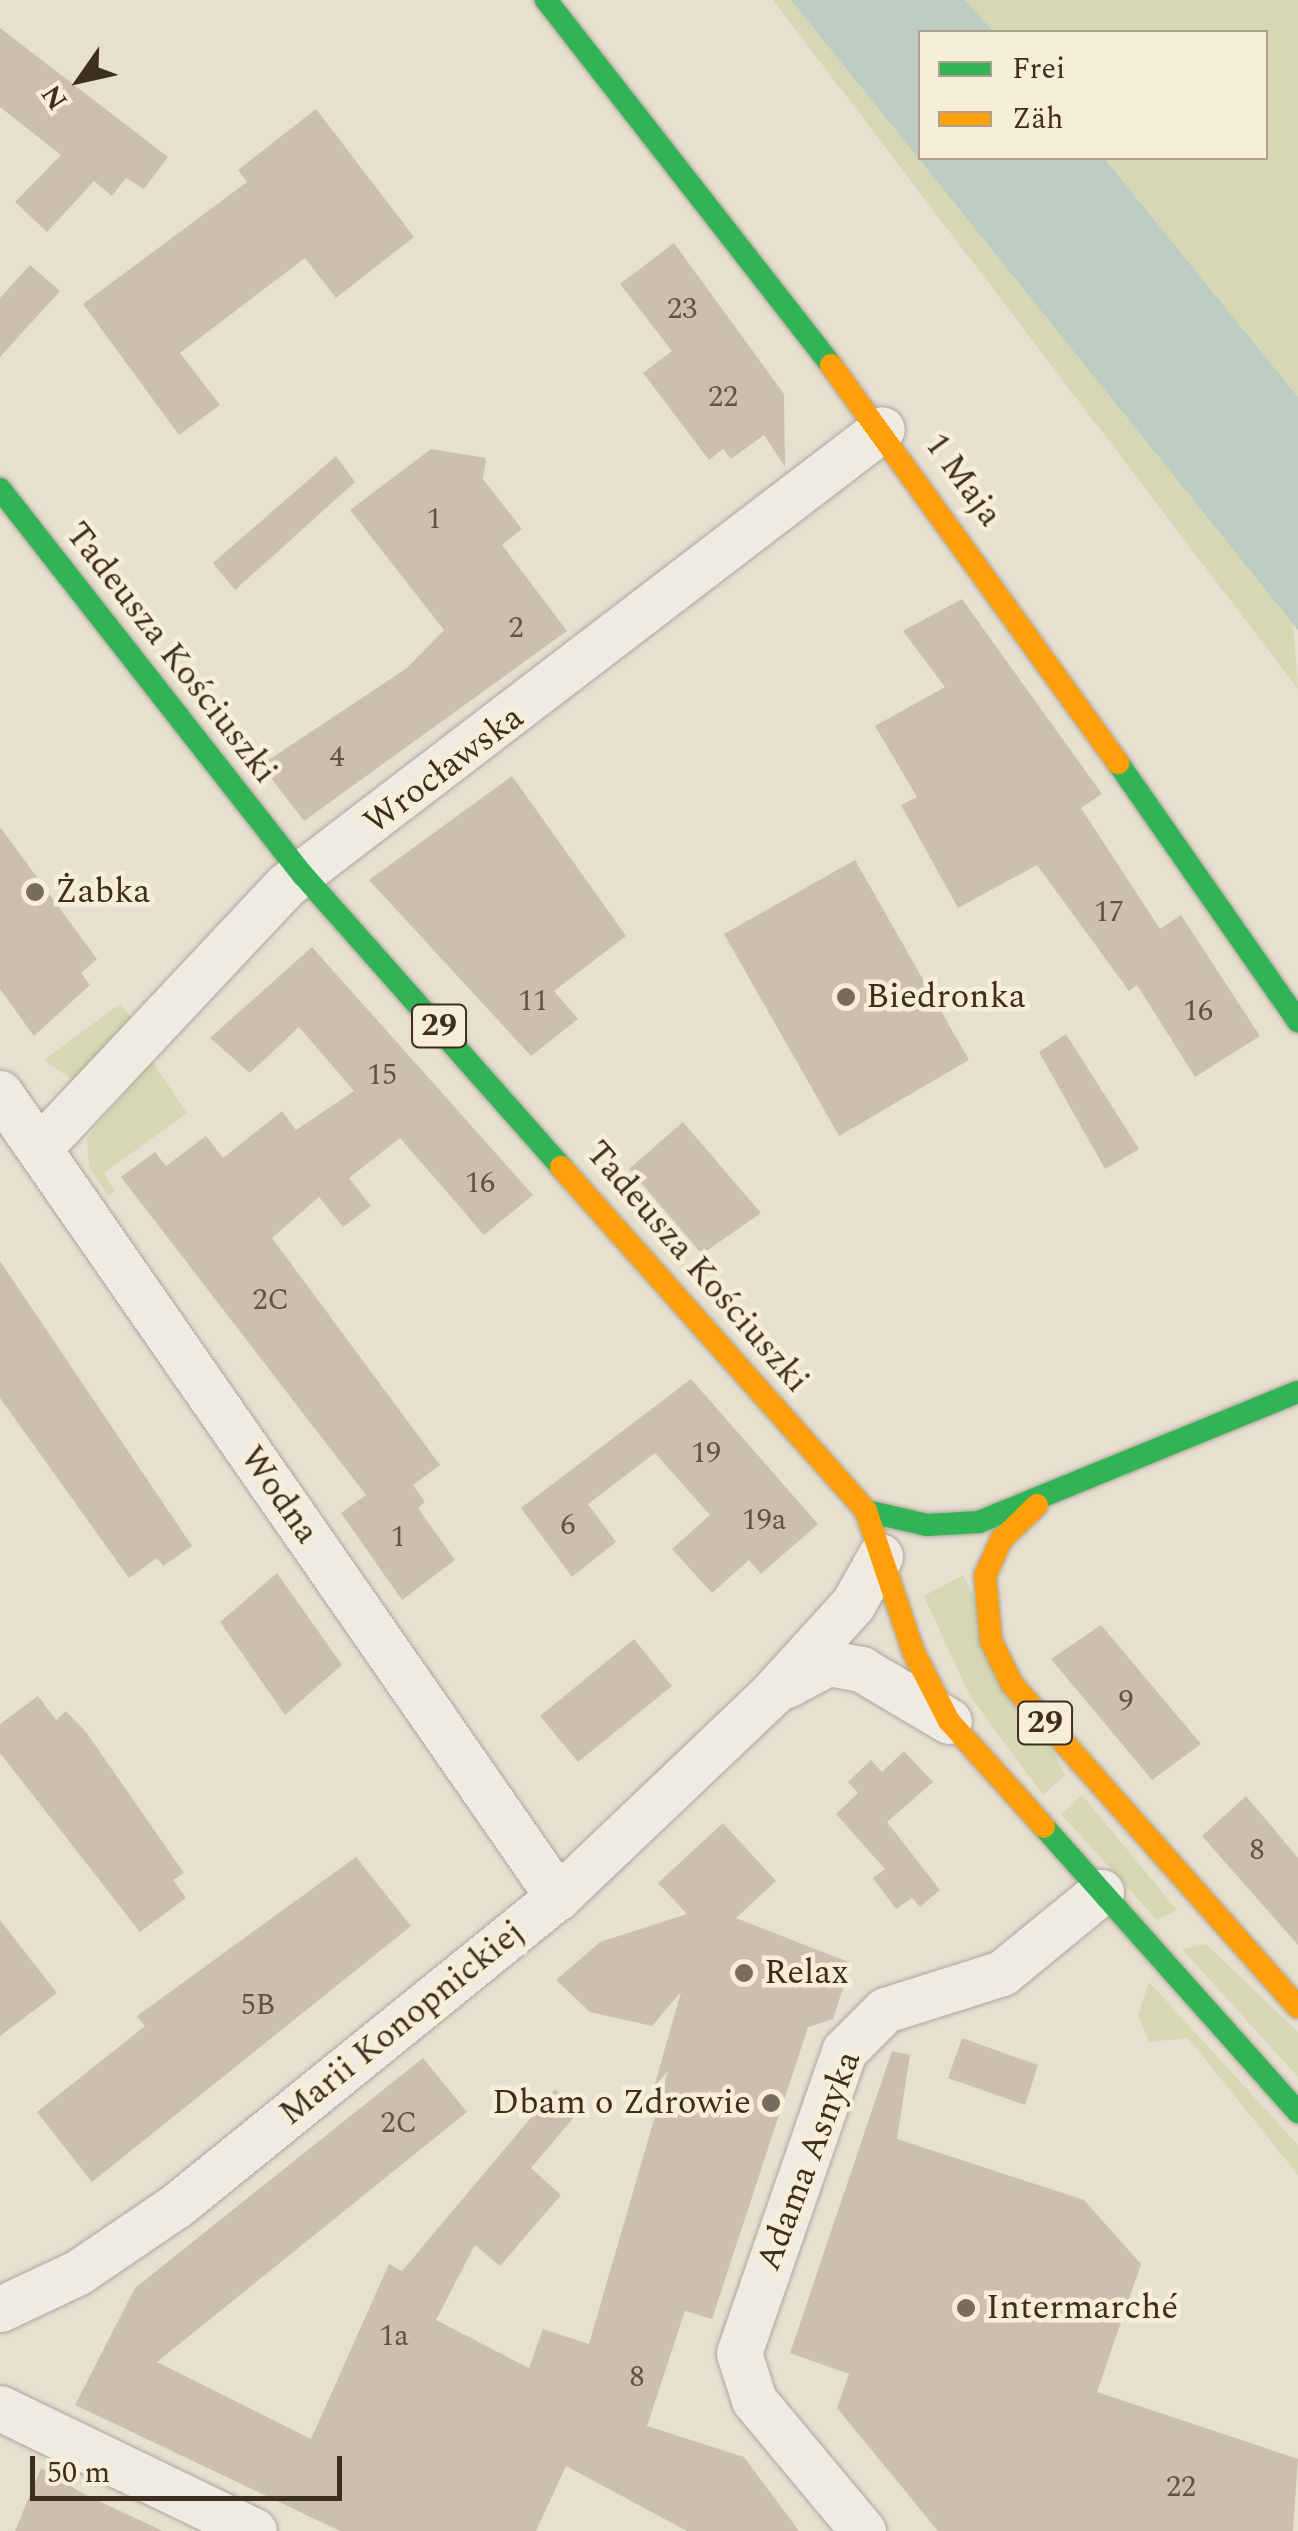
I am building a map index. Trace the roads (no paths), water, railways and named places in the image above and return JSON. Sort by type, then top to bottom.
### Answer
[{"type":"main road","name":"1 Maja","points":[[546,0],[882,429],[1298,1020]]},
{"type":"main road","name":"Tadeusza Kościuszki","points":[[0,489],[303,875],[866,1511],[880,1556],[950,1721],[1298,2112]]},
{"type":"main road","points":[[866,1511],[927,1525],[1037,1505],[1298,1392]]},
{"type":"main road","name":"29","points":[[1037,1505],[1001,1540],[985,1576],[990,1641],[1012,1684],[1298,2006]]},
{"type":"street","name":"Wrocławska","points":[[40,1146],[303,875],[882,429]]},
{"type":"street","name":"Wodna","points":[[0,1094],[40,1146],[558,1896]]},
{"type":"street","name":"Marii Konopnickiej","points":[[0,2308],[76,2273],[178,2205],[558,1896],[772,1694],[853,1604],[880,1556]]},
{"type":"street","name":"Marii Konopnickiej","points":[[772,1694],[828,1663],[903,1688],[950,1721]]},
{"type":"street","name":"Adama Asnyka","points":[[863,2531],[754,2400],[739,2352],[844,2051],[884,2010],[1002,1973],[1101,1892]]},
{"type":"street","points":[[0,2408],[254,2531]]},
{"type":"place","name":"Żabka","points":[[35,892]]},
{"type":"place","name":"Biedronka","points":[[846,997]]},
{"type":"place","name":"Relax","points":[[744,1973]]},
{"type":"place","name":"Dbam o Zdrowie","points":[[771,2103]]},
{"type":"place","name":"Intermarché","points":[[966,2308]]}]
